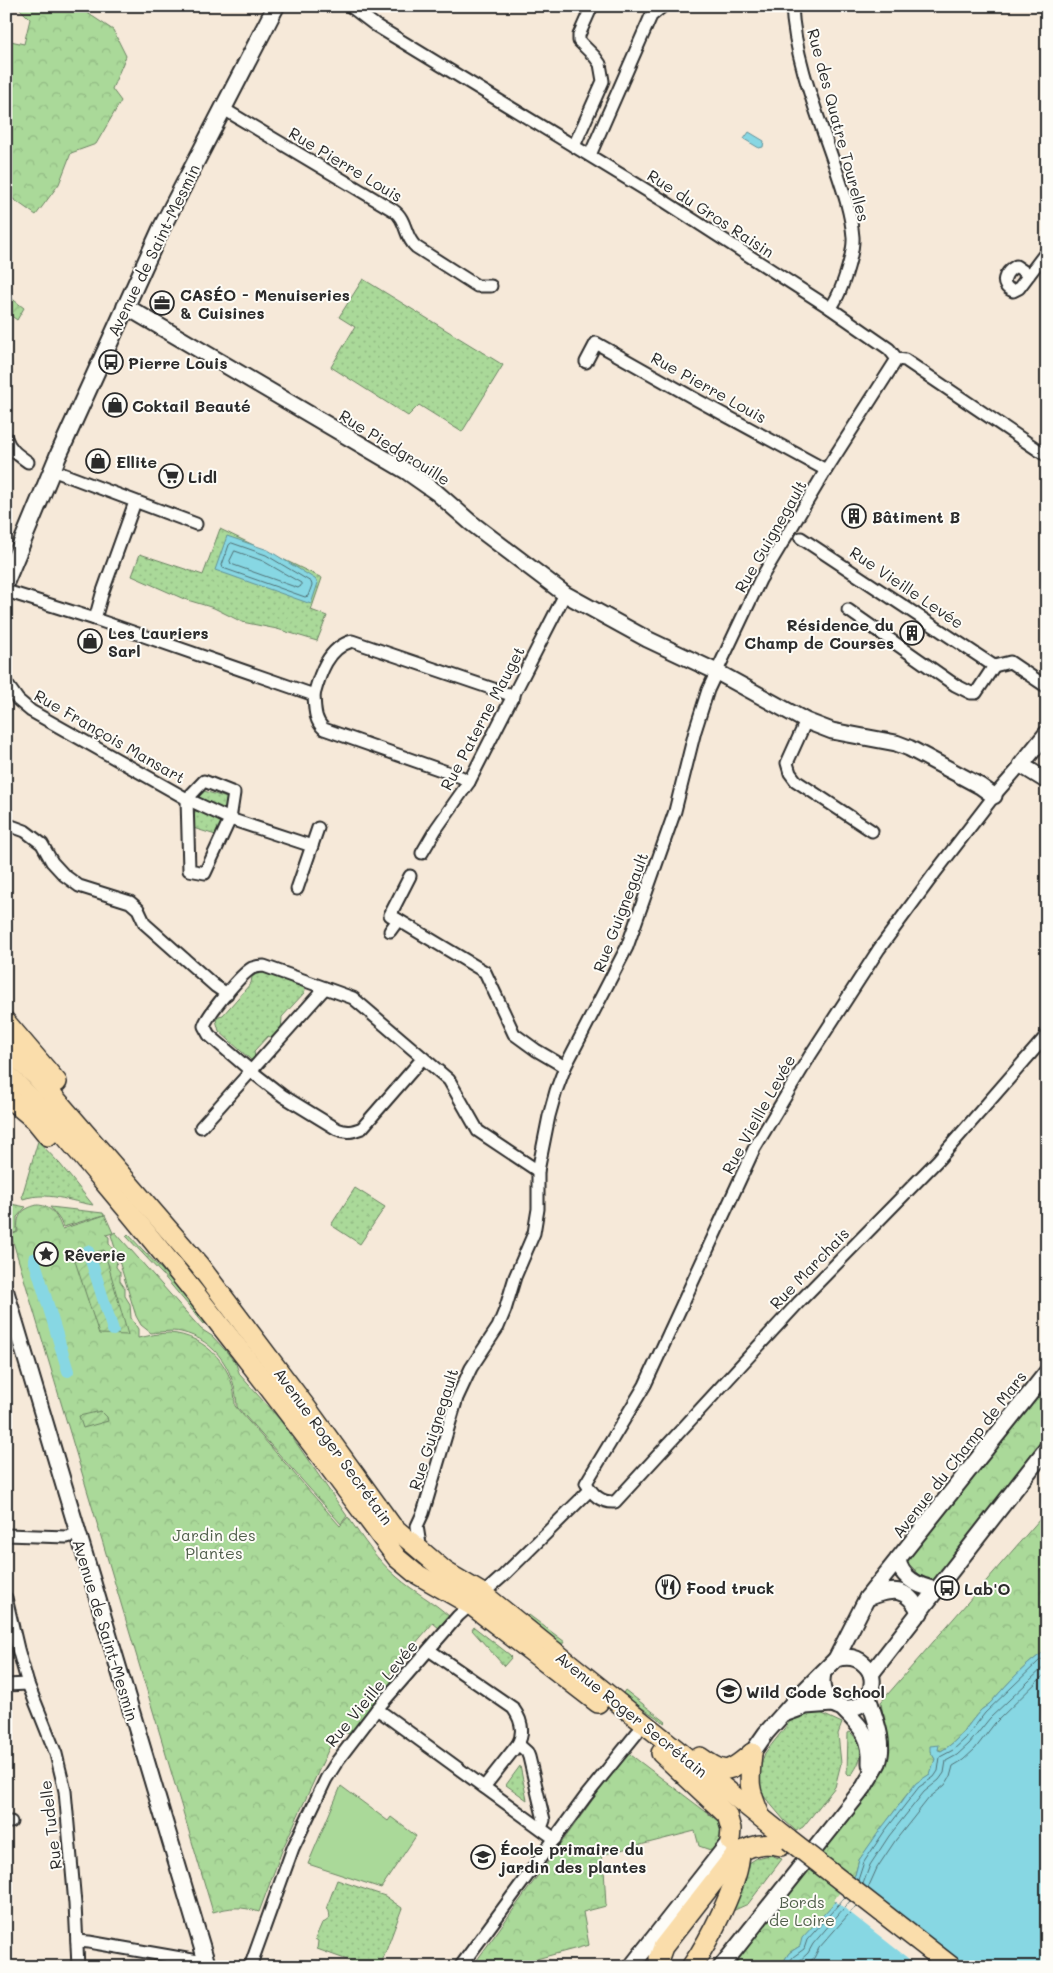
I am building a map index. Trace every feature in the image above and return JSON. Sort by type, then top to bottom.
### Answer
[{"type":"main road","name":"Avenue de Saint-Mesmin","points":[[6,581],[52,470],[161,229],[276,6]]},
{"type":"main road","points":[[6,1022],[98,1129],[198,1264]]},
{"type":"main road","name":"Avenue Roger Secrétain","points":[[6,1048],[36,1076],[198,1264],[306,1406],[392,1526],[477,1600],[661,1753],[784,1844]]},
{"type":"main road","name":"Avenue Roger Secrétain","points":[[6,1073],[40,1106],[184,1278],[397,1558],[415,1573],[477,1600],[630,1713],[761,1816],[784,1844]]},
{"type":"main road","points":[[6,1096],[35,1120],[60,1150],[184,1278]]},
{"type":"main road","points":[[630,1713],[672,1736],[712,1765],[723,1770],[733,1769],[752,1753]]},
{"type":"main road","points":[[661,1753],[726,1815],[740,1859],[720,1915],[705,1946],[691,1967]]},
{"type":"main road","points":[[752,1753],[749,1781],[753,1799],[761,1816]]},
{"type":"main road","points":[[735,1846],[764,1843],[784,1844],[952,1967]]},
{"type":"main road","points":[[784,1844],[935,1967]]},
{"type":"main road","points":[[660,1967],[659,1958],[663,1947],[734,1856],[735,1846]]},
{"type":"street","name":"Rue du Gros Raisin","points":[[350,6],[375,25],[590,155],[830,308],[889,349],[897,358],[905,360],[1047,456]]},
{"type":"street","points":[[574,146],[603,81],[600,64],[595,56],[583,47],[579,41],[579,35],[592,6]]},
{"type":"street","points":[[590,155],[651,16],[663,6]]},
{"type":"street","name":"Rue des Quatre Tourelles","points":[[792,6],[802,64],[846,196],[853,238],[843,284],[837,300],[830,308]]},
{"type":"street","name":"Rue Pierre Louis","points":[[222,108],[394,210],[402,218],[410,240],[416,247],[477,286],[491,286]]},
{"type":"street","points":[[1029,275],[1047,251]]},
{"type":"street","name":"Rue Piedgrouille","points":[[125,306],[406,471],[436,492],[470,522],[565,594],[647,639],[717,672],[806,721],[832,731],[896,743],[909,748],[980,786],[994,796]]},
{"type":"street","name":"Rue Pierre Louis","points":[[586,362],[596,343],[826,470]]},
{"type":"street","name":"Rue Guignegault","points":[[421,1552],[417,1526],[423,1513],[457,1398],[470,1368],[498,1327],[515,1277],[534,1233],[538,1209],[538,1170],[556,1091],[565,1067],[627,947],[675,811],[695,731],[708,690],[760,580],[826,470],[897,358]]},
{"type":"street","points":[[6,438],[9,447],[15,454],[28,462]]},
{"type":"street","points":[[52,470],[196,524]]},
{"type":"street","points":[[95,619],[135,502]]},
{"type":"street","name":"Rue Vieille Levée","points":[[801,538],[994,666]]},
{"type":"street","points":[[6,591],[95,619],[314,695]]},
{"type":"street","name":"Rue Paterne Mauget","points":[[422,853],[436,829],[469,782],[565,594]]},
{"type":"street","points":[[848,610],[955,685],[971,693],[976,693],[994,666],[1010,662],[1047,687]]},
{"type":"street","points":[[469,782],[461,777],[324,729],[316,718],[314,695],[319,677],[328,658],[340,646],[352,641],[514,696]]},
{"type":"street","name":"Rue François Mansart","points":[[6,683],[12,699],[30,711],[187,799],[230,819],[312,846]]},
{"type":"street","points":[[806,721],[787,763],[790,773],[796,781],[872,831]]},
{"type":"street","name":"Rue Vieille Levée","points":[[250,1967],[293,1848],[326,1779],[338,1760],[377,1709],[458,1616],[504,1576],[590,1490],[586,1484],[645,1385],[754,1149],[811,1054],[879,949],[994,796],[1047,733]]},
{"type":"street","points":[[1021,765],[1047,782]]},
{"type":"street","name":"Rue François Mansart","points":[[204,781],[234,792],[230,819],[205,874],[190,870],[187,799],[204,781]]},
{"type":"street","points":[[6,824],[25,831],[42,844],[52,862],[64,876],[79,886],[130,902],[138,909],[145,924],[215,986],[227,994]]},
{"type":"street","points":[[297,889],[318,828]]},
{"type":"street","points":[[410,876],[390,915],[485,972],[514,1034],[565,1067]]},
{"type":"street","points":[[390,931],[398,920]]},
{"type":"street","points":[[423,1058],[362,1128],[347,1133],[283,1096],[209,1035],[204,1026],[206,1020],[227,994],[253,968],[264,966],[352,998],[423,1058],[449,1080],[478,1131],[538,1170]]},
{"type":"street","points":[[201,1127],[324,988]]},
{"type":"street","name":"Rue Marchais","points":[[590,1490],[597,1498],[606,1503],[615,1502],[799,1302],[938,1160],[1047,1035]]},
{"type":"street","name":"Avenue de Saint-Mesmin","points":[[6,1292],[207,1963]]},
{"type":"street","name":"Avenue du Champ de Mars","points":[[752,1753],[766,1733],[800,1695],[823,1673],[830,1663],[836,1659],[861,1606],[1047,1372]]},
{"type":"street","points":[[871,1674],[1047,1448]]},
{"type":"street","points":[[392,1526],[417,1526]]},
{"type":"street","points":[[6,1535],[67,1537],[77,1534]]},
{"type":"street","name":"Avenue du Champ de Mars","points":[[898,1559],[899,1566],[904,1574],[914,1582],[929,1589],[938,1590]]},
{"type":"street","points":[[867,1598],[882,1592],[906,1593],[914,1601],[920,1613]]},
{"type":"street","name":"Rue Tudelle","points":[[6,1598],[28,1684],[56,1754],[65,1790],[78,1967]]},
{"type":"street","points":[[429,1650],[513,1708],[521,1722],[522,1737],[484,1787]]},
{"type":"street","points":[[721,1967],[822,1840],[869,1778],[878,1762],[880,1738],[868,1697],[872,1689],[871,1674],[860,1660],[852,1657],[836,1659]]},
{"type":"street","points":[[823,1673],[822,1688],[824,1695],[859,1725],[869,1740],[871,1753],[869,1778]]},
{"type":"street","points":[[6,1685],[28,1684]]},
{"type":"street","name":"Avenue du Champ de Mars","points":[[783,1715],[806,1706],[857,1706],[868,1697]]},
{"type":"street","points":[[377,1709],[555,1839]]},
{"type":"street","points":[[460,1967],[592,1789],[637,1733]]},
{"type":"street","points":[[518,1744],[527,1752],[529,1757],[544,1820],[541,1828]]},
{"type":"street","points":[[631,1967],[735,1846]]},
{"type":"street","points":[[77,1942],[89,1942],[207,1963]]},
{"type":"green space","points":[[17,6],[77,6],[113,30],[126,56],[112,89],[121,101],[96,144],[71,153],[59,184],[36,215],[6,194],[6,40],[24,44],[30,19]]},
{"type":"green space","points":[[363,279],[503,365],[462,432],[419,405],[408,416],[331,367],[355,327],[339,317]]},
{"type":"green space","points":[[6,294],[24,308],[17,320],[6,312]]},
{"type":"green space","points":[[220,529],[322,578],[311,610],[327,616],[317,641],[277,629],[242,622],[214,608],[184,599],[132,576],[140,554],[203,575]]},
{"type":"green space","points":[[201,790],[230,799],[225,812],[203,803],[199,798]]},
{"type":"green space","points":[[200,811],[223,823],[219,836],[193,828],[194,812]]},
{"type":"green space","points":[[261,971],[268,972],[303,987],[305,990],[282,1017],[281,1032],[273,1038],[268,1036],[254,1051],[255,1058],[252,1061],[219,1031],[216,1020],[219,1016],[223,1015],[251,983],[252,977]]},
{"type":"green space","points":[[38,1141],[60,1164],[93,1205],[50,1196],[23,1199],[22,1196]]},
{"type":"green space","points":[[355,1188],[385,1207],[360,1244],[331,1225]]},
{"type":"green space","points":[[6,1203],[26,1207],[17,1217],[17,1232],[11,1234],[6,1217]]},
{"type":"green space","name":"Jardin des Plantes","points":[[37,1205],[50,1209],[62,1229],[105,1215],[113,1233],[106,1235],[109,1237],[109,1244],[113,1249],[112,1254],[117,1260],[116,1267],[120,1272],[120,1281],[125,1288],[125,1296],[130,1304],[131,1318],[138,1329],[138,1338],[169,1333],[183,1335],[207,1347],[225,1367],[234,1392],[235,1406],[340,1526],[348,1517],[383,1564],[403,1582],[450,1617],[440,1629],[433,1623],[389,1674],[396,1680],[351,1734],[337,1731],[283,1848],[259,1912],[236,1908],[213,1912],[11,1235],[18,1232],[19,1217],[23,1211]]},
{"type":"green space","points":[[50,1207],[103,1213],[104,1215],[63,1227]]},
{"type":"green space","points":[[115,1232],[201,1329],[212,1336],[226,1351],[236,1364],[240,1375],[281,1421],[347,1516],[341,1524],[237,1407],[233,1382],[228,1370],[214,1350],[194,1336],[177,1331],[151,1333],[141,1325],[136,1316],[111,1235]]},
{"type":"green space","points":[[128,1234],[176,1285],[207,1322],[204,1324],[162,1274],[126,1236]]},
{"type":"green space","points":[[104,1250],[128,1335],[99,1334],[74,1258]]},
{"type":"green space","points":[[1047,1386],[1047,1437],[935,1583],[920,1575],[906,1561]]},
{"type":"green space","points":[[101,1411],[108,1421],[83,1428],[79,1416]]},
{"type":"green space","name":"Bords de Loire","points":[[1047,1511],[1047,1650],[1018,1673],[948,1747],[941,1751],[938,1749],[930,1751],[935,1759],[930,1774],[916,1784],[904,1798],[859,1860],[855,1875],[800,1946],[789,1953],[780,1967],[732,1967],[875,1786],[880,1776],[885,1755],[885,1735],[881,1702]]},
{"type":"green space","points":[[529,1615],[565,1642],[563,1645],[554,1642],[525,1619]]},
{"type":"green space","points":[[474,1627],[510,1655],[511,1658],[504,1666],[472,1630]]},
{"type":"green space","points":[[625,1690],[666,1722],[622,1695]]},
{"type":"green space","points":[[811,1712],[818,1712],[842,1723],[838,1734],[841,1763],[835,1787],[803,1827],[796,1831],[762,1794],[759,1781],[760,1768],[765,1753],[791,1720]]},
{"type":"green space","points":[[850,1732],[858,1742],[861,1753],[856,1768],[849,1775],[847,1773],[848,1733]]},
{"type":"green space","points":[[627,1752],[722,1824],[724,1834],[713,1851],[699,1846],[695,1831],[601,1855],[604,1868],[606,1906],[583,1912],[589,1945],[514,1965],[514,1967],[472,1967]]},
{"type":"green space","points":[[520,1766],[527,1800],[506,1785]]},
{"type":"green space","points":[[341,1786],[388,1821],[391,1817],[416,1836],[381,1888],[308,1864]]},
{"type":"green space","points":[[770,1855],[782,1859],[748,1904],[728,1913],[749,1863],[757,1858]]},
{"type":"green space","points":[[337,1880],[385,1896],[402,1908],[380,1967],[367,1967],[317,1949],[318,1941],[315,1939],[322,1923],[330,1918],[329,1911],[326,1909]]},
{"type":"water","points":[[749,132],[764,141],[763,147],[759,148],[744,139]]},
{"type":"water","points":[[227,536],[268,550],[315,579],[318,583],[311,604],[215,570]]},
{"type":"water","points":[[1047,1650],[1047,1967],[780,1967],[789,1953],[800,1946],[802,1938],[835,1902],[855,1875],[859,1860],[916,1783],[930,1774],[935,1759],[930,1751],[930,1746],[939,1745],[938,1750],[941,1751],[948,1747],[1018,1673]]},
{"type":"pier","points":[[851,1877],[965,1967],[919,1967],[834,1900]]},
{"type":"waterway","points":[[88,1251],[113,1330]]},
{"type":"waterway","points":[[37,1258],[34,1259],[68,1371]]},
{"type":"place","name":"CASÉO - Menuiseries & Cuisines","points":[[162,303]]},
{"type":"place","name":"Pierre Louis","points":[[111,362]]},
{"type":"place","name":"Coktail Beauté","points":[[115,405]]},
{"type":"place","name":"Ellite","points":[[98,461]]},
{"type":"place","name":"Lidl","points":[[171,476]]},
{"type":"place","name":"Bâtiment B","points":[[854,516]]},
{"type":"place","name":"Résidence du Champ de Courses","points":[[912,633]]},
{"type":"place","name":"Les Lauriers Sarl","points":[[90,641]]},
{"type":"place","name":"Rêverie","points":[[46,1254]]},
{"type":"place","name":"Food truck","points":[[668,1587]]},
{"type":"place","name":"Lab'O","points":[[947,1588]]},
{"type":"place","name":"Wild Code School","points":[[729,1691]]},
{"type":"place","name":"École primaire du jardin des plantes","points":[[483,1857]]}]
